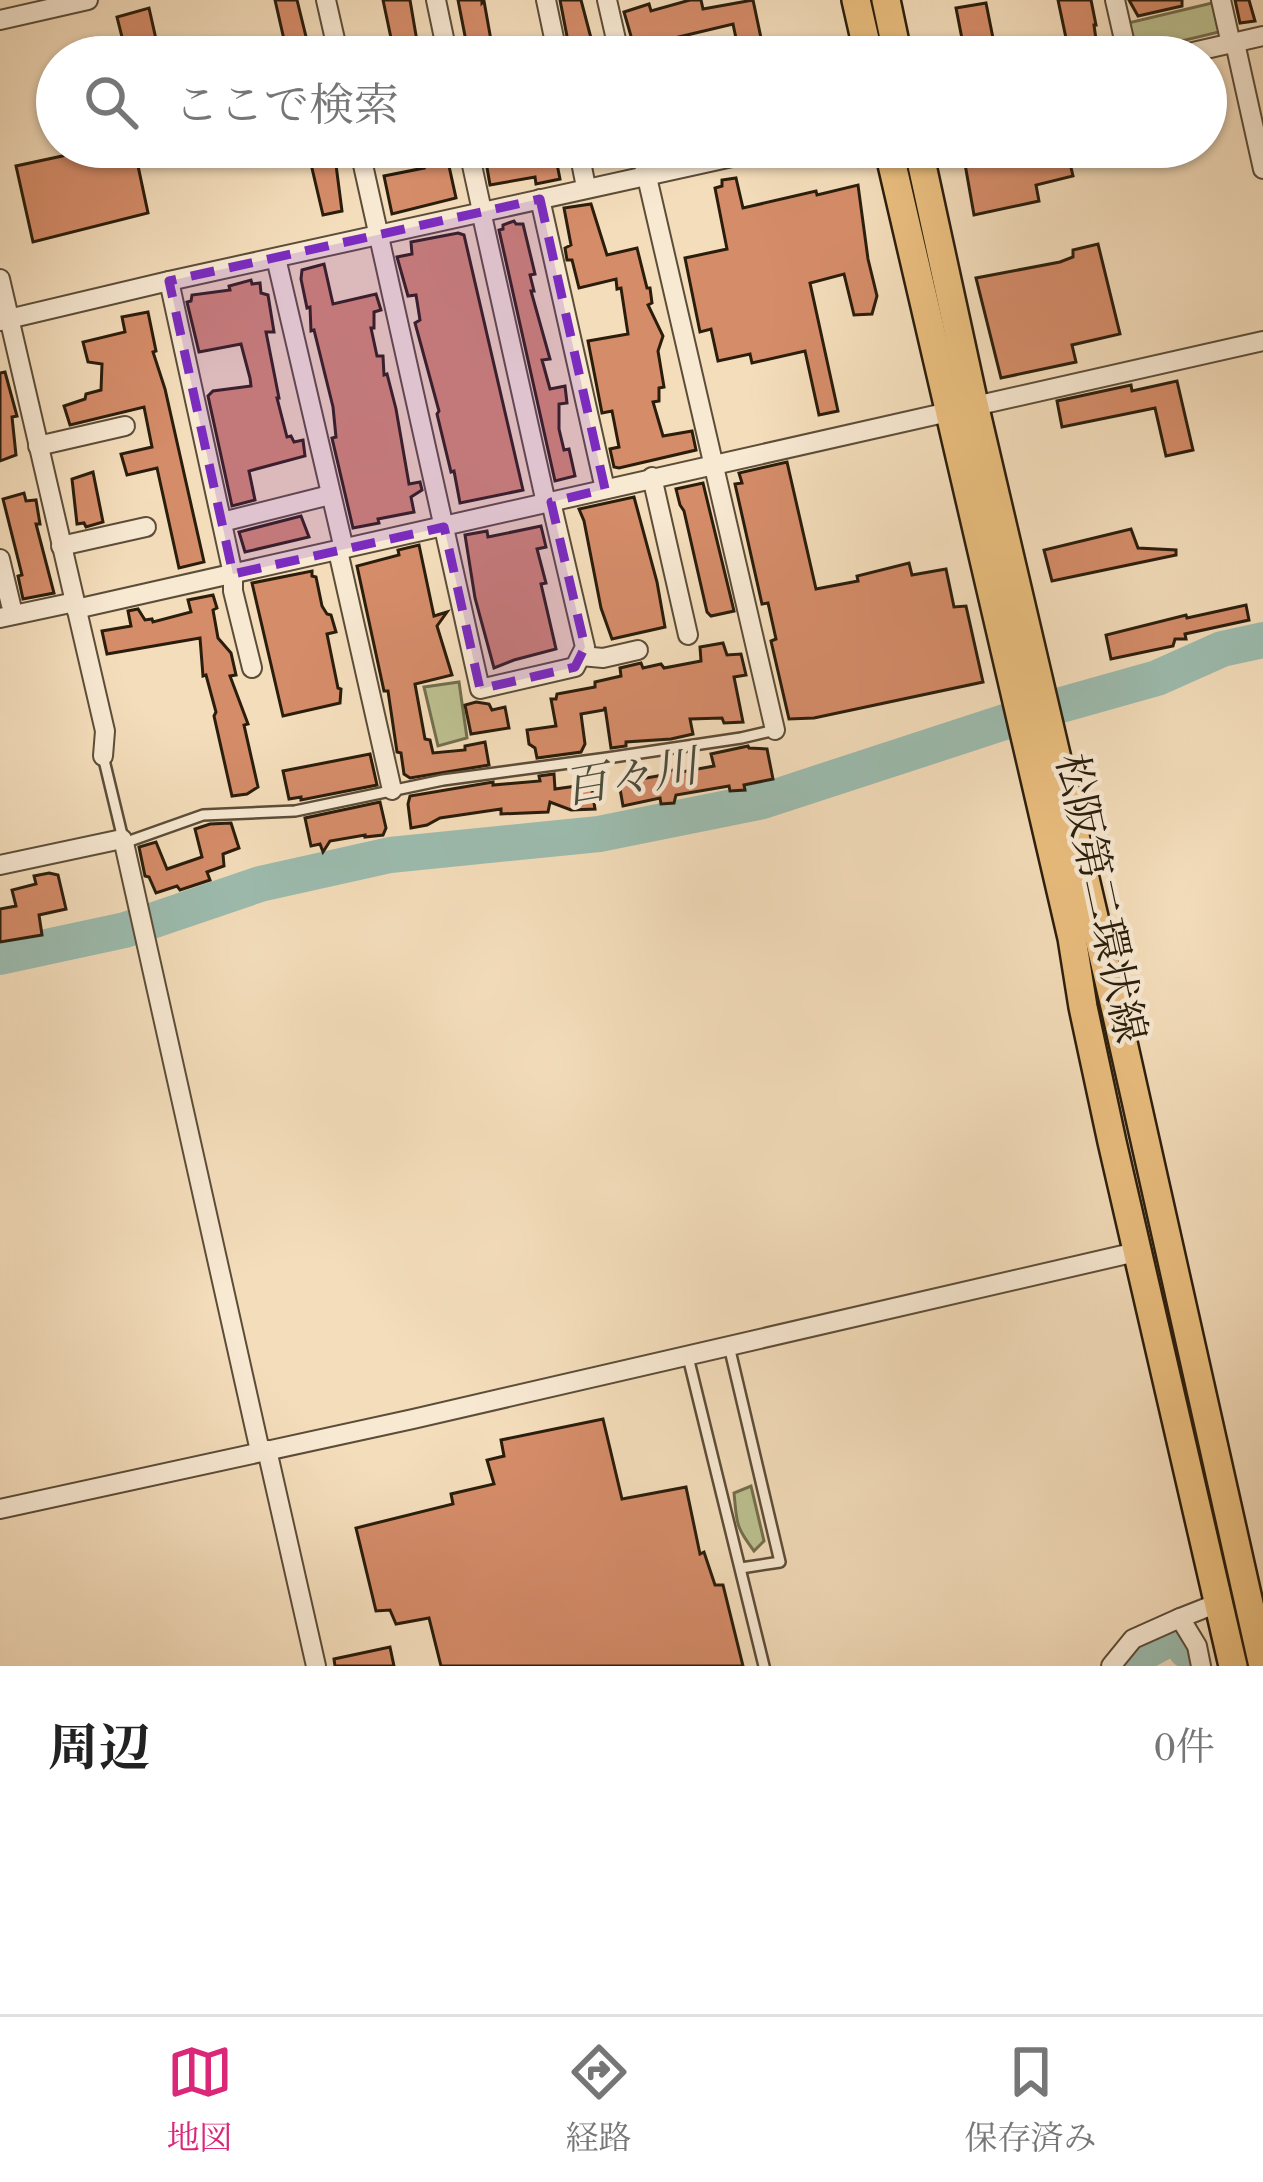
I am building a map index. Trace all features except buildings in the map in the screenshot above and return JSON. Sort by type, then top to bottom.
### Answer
[{"type":"main road","points":[[856,0],[864,36]]},
{"type":"main road","points":[[886,0],[894,36]]},
{"type":"main road","name":"松阪第二環状線","points":[[894,168],[961,407],[1263,1666]]},
{"type":"main road","name":"松阪第二環状線","points":[[921,168],[961,407]]},
{"type":"main road","name":"松阪第二環状線","points":[[1040,744],[1083,1007],[1233,1666]]},
{"type":"street","points":[[0,20],[88,0]]},
{"type":"street","points":[[326,0],[334,36]]},
{"type":"street","points":[[436,0],[444,36]]},
{"type":"street","points":[[546,0],[554,36]]},
{"type":"street","points":[[608,0],[616,36]]},
{"type":"street","points":[[1115,0],[1123,36]]},
{"type":"street","points":[[1221,0],[1263,169]]},
{"type":"street","points":[[1227,44],[1263,36]]},
{"type":"street","points":[[364,168],[480,689],[575,667],[585,646],[473,168]]},
{"type":"street","points":[[582,168],[586,187]]},
{"type":"street","points":[[646,168],[775,730]]},
{"type":"street","points":[[4,320],[680,168]]},
{"type":"street","points":[[540,199],[605,489]]},
{"type":"street","points":[[276,258],[392,790]]},
{"type":"street","points":[[0,279],[4,320],[105,731],[103,756]]},
{"type":"street","points":[[170,280],[252,668]]},
{"type":"street","points":[[0,559],[5,612],[75,605],[341,550],[1263,340]]},
{"type":"street","points":[[38,446],[124,426]]},
{"type":"street","points":[[652,477],[688,635]]},
{"type":"street","points":[[222,521],[331,495]]},
{"type":"street","points":[[62,546],[146,527]]},
{"type":"street","points":[[580,656],[603,658],[638,650]]},
{"type":"street","points":[[0,865],[123,841],[202,1201],[316,1666]]},
{"type":"street","points":[[0,1509],[1136,1252]]},
{"type":"street","points":[[1111,1666],[1133,1639],[1218,1603]]},
{"type":"street","points":[[1180,1618],[1197,1646],[1201,1666]]},
{"type":"lane","points":[[103,756],[123,841],[203,814],[295,811],[443,780],[775,730]]},
{"type":"lane","points":[[729,1346],[780,1562],[741,1568]]},
{"type":"lane","points":[[688,1355],[764,1666]]},
{"type":"highlighted area","points":[[540,199],[605,489],[551,502],[585,647],[575,667],[480,689],[444,527],[233,574],[169,281]]},
{"type":"green space","points":[[1212,3],[1219,32],[1132,36],[1128,23]]},
{"type":"green space","points":[[459,682],[467,738],[438,746],[424,687]]},
{"type":"green space","points":[[751,1486],[764,1541],[754,1551],[738,1524],[734,1493]]},
{"type":"waterway","name":"百々川","points":[[0,957],[125,930],[260,884],[390,855],[599,834],[763,801],[1029,714],[1157,678],[1222,649],[1263,640]]},
{"type":"waterway","points":[[1130,1666],[1137,1656],[1176,1635],[1186,1650]]}]
